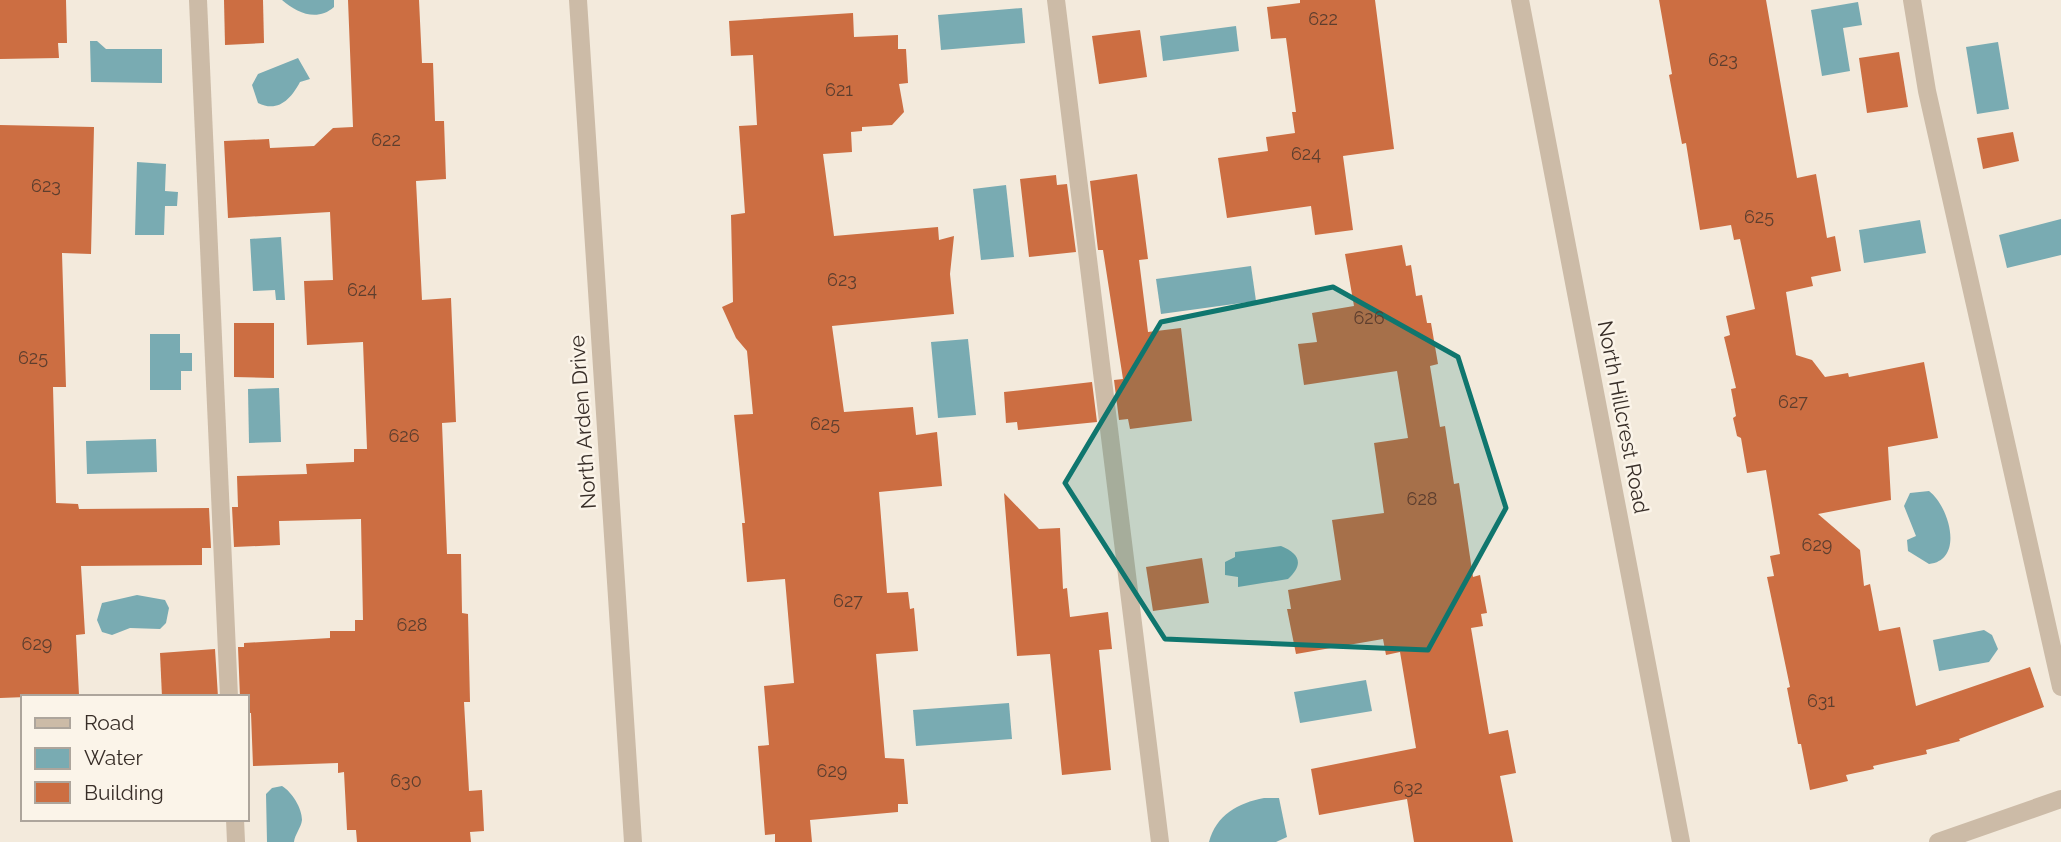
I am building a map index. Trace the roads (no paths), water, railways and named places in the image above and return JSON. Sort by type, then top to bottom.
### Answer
[{"type":"street","points":[[198,0],[229,695]]},
{"type":"street","name":"North Arden Drive","points":[[578,0],[633,842]]},
{"type":"street","points":[[1056,0],[1160,842]]},
{"type":"street","name":"North Hillcrest Road","points":[[1520,0],[1681,842]]},
{"type":"street","points":[[1912,0],[1927,91],[2061,687]]},
{"type":"street","points":[[1938,842],[2061,799]]},
{"type":"street","points":[[235,821],[236,842]]},
{"type":"water","points":[[282,0],[334,0],[334,7],[328,12],[314,15],[294,9]]},
{"type":"water","points":[[1858,2],[1862,25],[1843,28],[1850,71],[1822,76],[1811,10]]},
{"type":"water","points":[[1022,8],[1025,43],[941,50],[938,15]]},
{"type":"water","points":[[1236,26],[1239,51],[1163,61],[1160,36]]},
{"type":"water","points":[[90,41],[97,41],[106,49],[162,49],[162,83],[91,82]]},
{"type":"water","points":[[1998,42],[2009,109],[1977,114],[1966,47]]},
{"type":"water","points":[[298,58],[310,79],[300,82],[283,103],[265,106],[258,103],[252,85],[258,74]]},
{"type":"water","points":[[137,162],[166,164],[165,191],[178,192],[177,206],[165,206],[164,235],[135,235]]},
{"type":"water","points":[[1006,185],[1014,257],[981,260],[973,189]]},
{"type":"water","points":[[2061,219],[2061,255],[2007,268],[1999,235]]},
{"type":"water","points":[[1920,220],[1926,253],[1864,263],[1859,230]]},
{"type":"water","points":[[281,237],[285,300],[276,300],[275,290],[253,291],[250,239]]},
{"type":"water","points":[[1251,266],[1256,301],[1161,314],[1156,279]]},
{"type":"water","points":[[150,334],[180,334],[180,353],[192,353],[192,371],[181,371],[181,390],[150,390]]},
{"type":"water","points":[[968,339],[976,415],[938,418],[931,342]]},
{"type":"water","points":[[279,388],[281,442],[249,443],[248,389]]},
{"type":"water","points":[[156,439],[157,472],[87,474],[86,441]]},
{"type":"water","points":[[1929,491],[1936,498],[1947,520],[1950,543],[1947,553],[1940,560],[1929,564],[1908,551],[1907,540],[1916,536],[1904,506],[1910,493]]},
{"type":"water","points":[[1281,546],[1292,552],[1298,560],[1296,569],[1288,579],[1238,587],[1238,577],[1225,575],[1225,562],[1235,557],[1235,552]]},
{"type":"water","points":[[137,595],[165,600],[169,608],[166,623],[160,629],[130,628],[112,635],[102,632],[97,620],[102,603]]},
{"type":"water","points":[[1984,630],[1992,635],[1998,649],[1989,662],[1939,671],[1933,640]]},
{"type":"water","points":[[1366,680],[1372,711],[1300,723],[1294,692]]},
{"type":"water","points":[[1009,703],[1012,739],[916,746],[913,710]]},
{"type":"water","points":[[282,786],[296,801],[302,820],[294,842],[267,842],[266,794],[272,788]]},
{"type":"water","points":[[1264,798],[1279,798],[1287,837],[1276,842],[1209,842],[1217,824],[1229,812],[1245,803]]}]
